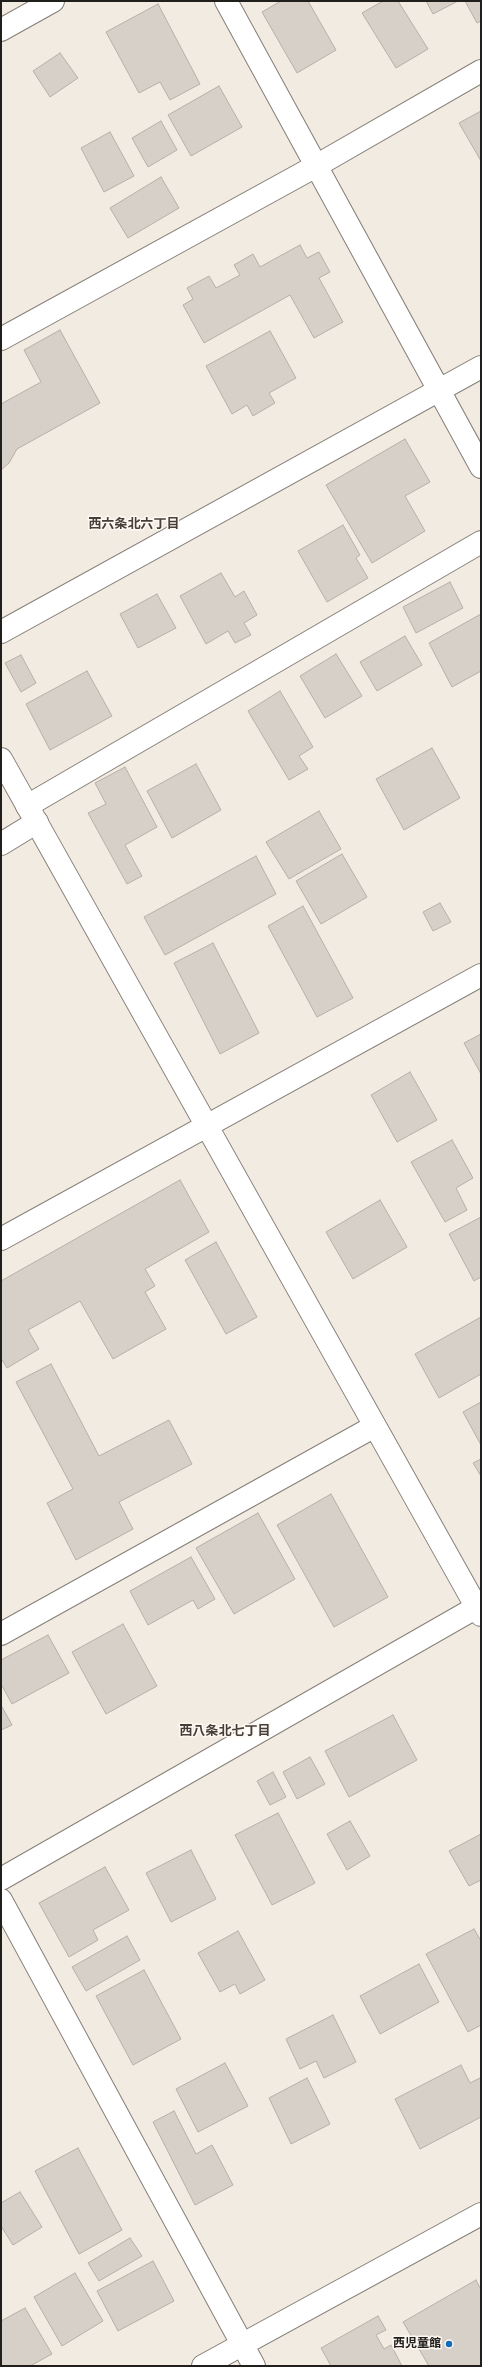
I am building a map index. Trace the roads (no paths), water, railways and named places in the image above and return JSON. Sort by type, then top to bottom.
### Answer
[{"type":"street","points":[[1,30],[53,1]]},
{"type":"street","points":[[226,1],[481,467]]},
{"type":"street","points":[[1,340],[316,166],[481,71]]},
{"type":"street","points":[[1,632],[481,367]]},
{"type":"street","points":[[1,844],[32,814],[481,542]]},
{"type":"street","points":[[1,759],[206,1127],[479,1611],[1,1879]]},
{"type":"street","points":[[1,1239],[481,975]]},
{"type":"street","points":[[1,1634],[375,1426]]},
{"type":"street","points":[[1,1900],[254,2366]]},
{"type":"street","points":[[203,2366],[481,2214]]},
{"type":"place","name":"西児童館","points":[[449,2344]]},
{"type":"district","name":"西六条北六丁目","points":[[134,524]]},
{"type":"district","name":"西八条北七丁目","points":[[225,1731]]}]
